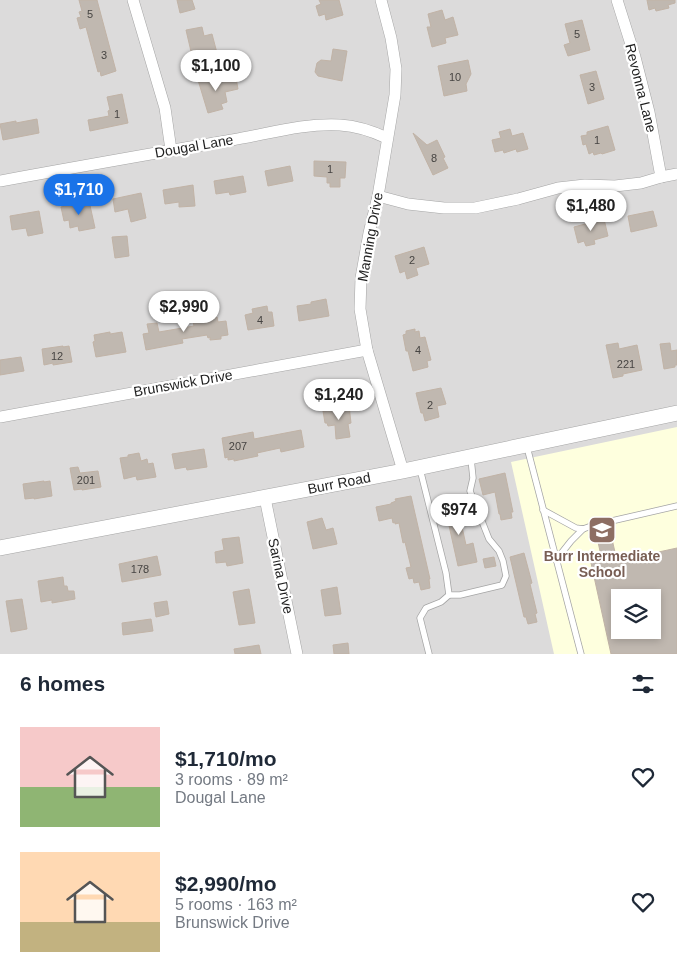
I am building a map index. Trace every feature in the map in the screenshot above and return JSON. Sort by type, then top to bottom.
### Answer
[{"type":"street","points":[[133,0],[165,108],[171,150]]},
{"type":"street","name":"Manning Drive","points":[[381,0],[396,69],[395,96],[378,196],[361,278],[360,309],[367,350],[403,471]]},
{"type":"street","name":"Revonna Lane","points":[[617,0],[635,57],[649,112],[661,177]]},
{"type":"street","name":"Dougal Lane","points":[[0,181],[298,127],[341,125],[368,129],[387,138]]},
{"type":"street","points":[[378,196],[408,204],[444,208],[475,208],[558,188],[641,183],[677,174]]},
{"type":"street","name":"Brunswick Drive","points":[[0,416],[367,350]]},
{"type":"street","name":"Burr Road","points":[[0,548],[403,471],[677,413]]},
{"type":"street","name":"Sarina Drive","points":[[265,498],[297,654]]},
{"type":"lane","points":[[526,445],[581,654]]},
{"type":"lane","points":[[429,654],[420,618],[426,608],[441,602],[449,595],[460,595],[502,585],[506,576],[503,560],[499,551],[489,539],[470,491],[473,478],[470,456]]},
{"type":"lane","points":[[419,467],[446,573],[449,595]]},
{"type":"lane","points":[[556,560],[583,529],[677,506]]},
{"type":"lane","points":[[543,510],[576,528],[583,529]]},
{"type":"shaded area","points":[[0,0],[677,0],[677,654],[0,654]]},
{"type":"shaded area","name":"Burr Intermediate School","points":[[677,427],[677,654],[554,654],[511,462]]},
{"type":"building","points":[[79,0],[97,0],[116,71],[101,76],[100,71],[98,72],[86,27],[80,29],[77,18],[81,17],[79,12],[82,11]]},
{"type":"building","points":[[177,0],[192,0],[195,9],[180,13]]},
{"type":"building","points":[[319,0],[339,0],[343,15],[326,20],[325,14],[319,16],[316,6],[321,4]]},
{"type":"building","points":[[647,0],[675,0],[675,3],[668,5],[669,8],[656,11],[655,8],[649,10]]},
{"type":"building","points":[[442,10],[445,20],[453,17],[458,35],[445,38],[446,43],[432,47],[427,27],[431,27],[428,14]]},
{"type":"building","points":[[582,20],[590,50],[568,56],[564,45],[570,43],[565,24]]},
{"type":"building","points":[[202,27],[204,36],[212,34],[217,53],[193,60],[186,30]]},
{"type":"building","points":[[333,49],[347,51],[342,81],[318,76],[315,72],[317,63],[321,60],[331,61]]},
{"type":"building","points":[[468,60],[471,74],[466,84],[467,91],[444,96],[438,66]]},
{"type":"building","points":[[596,71],[604,99],[588,104],[580,75]]},
{"type":"building","points":[[213,75],[215,82],[236,78],[238,89],[225,92],[227,102],[221,104],[223,109],[208,113],[198,80]]},
{"type":"building","points":[[122,94],[128,123],[90,131],[88,120],[109,116],[108,111],[110,110],[107,97]]},
{"type":"building","points":[[37,119],[39,133],[3,140],[0,124]]},
{"type":"building","points":[[608,126],[615,150],[602,154],[594,155],[593,152],[589,154],[586,144],[583,145],[581,136],[587,135],[587,132]]},
{"type":"building","points":[[510,129],[512,136],[523,133],[528,149],[517,152],[516,149],[504,153],[503,150],[495,152],[492,140],[501,138],[499,132]]},
{"type":"building","points":[[413,133],[427,145],[437,140],[448,168],[433,175]]},
{"type":"building","points":[[314,161],[346,162],[345,178],[340,178],[340,187],[330,187],[330,183],[327,183],[327,177],[314,176]]},
{"type":"building","points":[[290,166],[293,181],[268,186],[265,171]]},
{"type":"building","points":[[243,176],[246,192],[230,195],[229,192],[216,194],[214,181]]},
{"type":"building","points":[[193,185],[195,206],[179,207],[179,202],[165,204],[163,190]]},
{"type":"building","points":[[141,193],[146,218],[131,222],[128,209],[115,212],[113,199]]},
{"type":"building","points":[[89,201],[95,228],[79,231],[78,226],[70,228],[69,220],[64,221],[61,207]]},
{"type":"building","points":[[39,211],[43,233],[28,236],[26,228],[12,230],[10,216]]},
{"type":"building","points":[[653,211],[657,226],[631,232],[628,216]]},
{"type":"building","points":[[604,219],[608,236],[594,240],[595,244],[586,246],[584,241],[578,243],[574,227]]},
{"type":"building","points":[[127,236],[129,256],[115,258],[112,237]]},
{"type":"building","points":[[424,247],[429,264],[416,268],[418,275],[407,279],[405,271],[400,273],[395,256]]},
{"type":"building","points":[[326,299],[329,316],[299,321],[297,306]]},
{"type":"building","points":[[267,306],[268,312],[272,312],[274,326],[248,330],[245,315],[253,313],[252,309]]},
{"type":"building","points":[[217,317],[218,322],[226,321],[228,335],[221,336],[221,339],[210,340],[210,337],[208,338],[207,335],[182,339],[183,343],[146,350],[143,334],[149,333],[147,324],[157,323],[159,332],[194,326],[193,322]]},
{"type":"building","points":[[415,329],[415,332],[419,331],[420,338],[425,337],[431,360],[427,361],[428,367],[413,371],[403,335],[406,334],[406,331]]},
{"type":"building","points":[[110,332],[110,334],[122,332],[126,352],[96,357],[93,342],[95,341],[94,335]]},
{"type":"building","points":[[618,343],[619,349],[637,345],[642,370],[613,378],[606,345]]},
{"type":"building","points":[[670,343],[671,351],[677,350],[677,365],[664,369],[660,344]]},
{"type":"building","points":[[69,346],[72,362],[44,365],[42,349]]},
{"type":"building","points":[[21,357],[24,371],[0,375],[0,360]]},
{"type":"building","points":[[441,388],[446,404],[437,406],[439,417],[425,421],[416,393]]},
{"type":"building","points":[[349,405],[351,423],[348,424],[350,437],[336,439],[335,425],[328,426],[325,423],[323,411]]},
{"type":"building","points":[[301,430],[304,447],[281,452],[280,448],[257,453],[258,456],[234,461],[234,459],[228,460],[228,457],[225,458],[222,438],[253,432],[254,439]]},
{"type":"building","points":[[204,449],[207,467],[187,470],[186,467],[175,469],[172,454]]},
{"type":"building","points":[[139,453],[141,461],[147,459],[148,464],[153,463],[156,477],[137,480],[136,476],[124,479],[120,458]]},
{"type":"building","points":[[78,467],[80,473],[98,471],[101,487],[74,490],[70,468]]},
{"type":"building","points":[[505,473],[513,512],[511,512],[512,518],[501,520],[495,492],[483,495],[479,479]]},
{"type":"building","points":[[50,481],[52,496],[25,499],[23,484]]},
{"type":"building","points":[[411,496],[430,579],[430,588],[421,590],[419,582],[414,583],[413,578],[409,579],[406,568],[411,567],[399,523],[393,523],[392,518],[379,521],[376,507],[391,504],[396,501],[395,499]]},
{"type":"building","points":[[456,500],[466,545],[473,543],[477,562],[458,566],[444,503]]},
{"type":"building","points":[[322,518],[326,530],[333,528],[337,544],[313,549],[307,522]]},
{"type":"building","points":[[239,537],[243,563],[227,566],[226,562],[216,563],[215,552],[224,550],[222,539]]},
{"type":"building","points":[[612,539],[617,561],[677,548],[677,654],[611,654],[591,563],[602,560],[598,542]]},
{"type":"building","points":[[524,553],[537,613],[535,614],[537,622],[528,624],[526,617],[524,617],[510,557]]},
{"type":"building","points":[[157,556],[161,575],[122,582],[119,564]]},
{"type":"building","points":[[494,557],[496,566],[485,568],[483,559]]},
{"type":"building","points":[[63,577],[64,586],[67,586],[68,591],[74,591],[75,599],[52,603],[52,600],[41,602],[38,581]]},
{"type":"building","points":[[337,587],[341,614],[325,616],[321,590]]},
{"type":"building","points":[[249,589],[255,623],[239,625],[233,592]]},
{"type":"building","points":[[22,599],[27,629],[11,632],[6,601]]},
{"type":"building","points":[[167,601],[169,614],[156,617],[154,603]]},
{"type":"building","points":[[151,619],[153,631],[123,635],[122,623]]},
{"type":"building","points":[[348,643],[349,654],[334,654],[333,645]]},
{"type":"building","points":[[259,645],[261,654],[235,654],[234,649]]},
{"type":"place","name":"Burr Intermediate School","points":[[602,530]]}]
